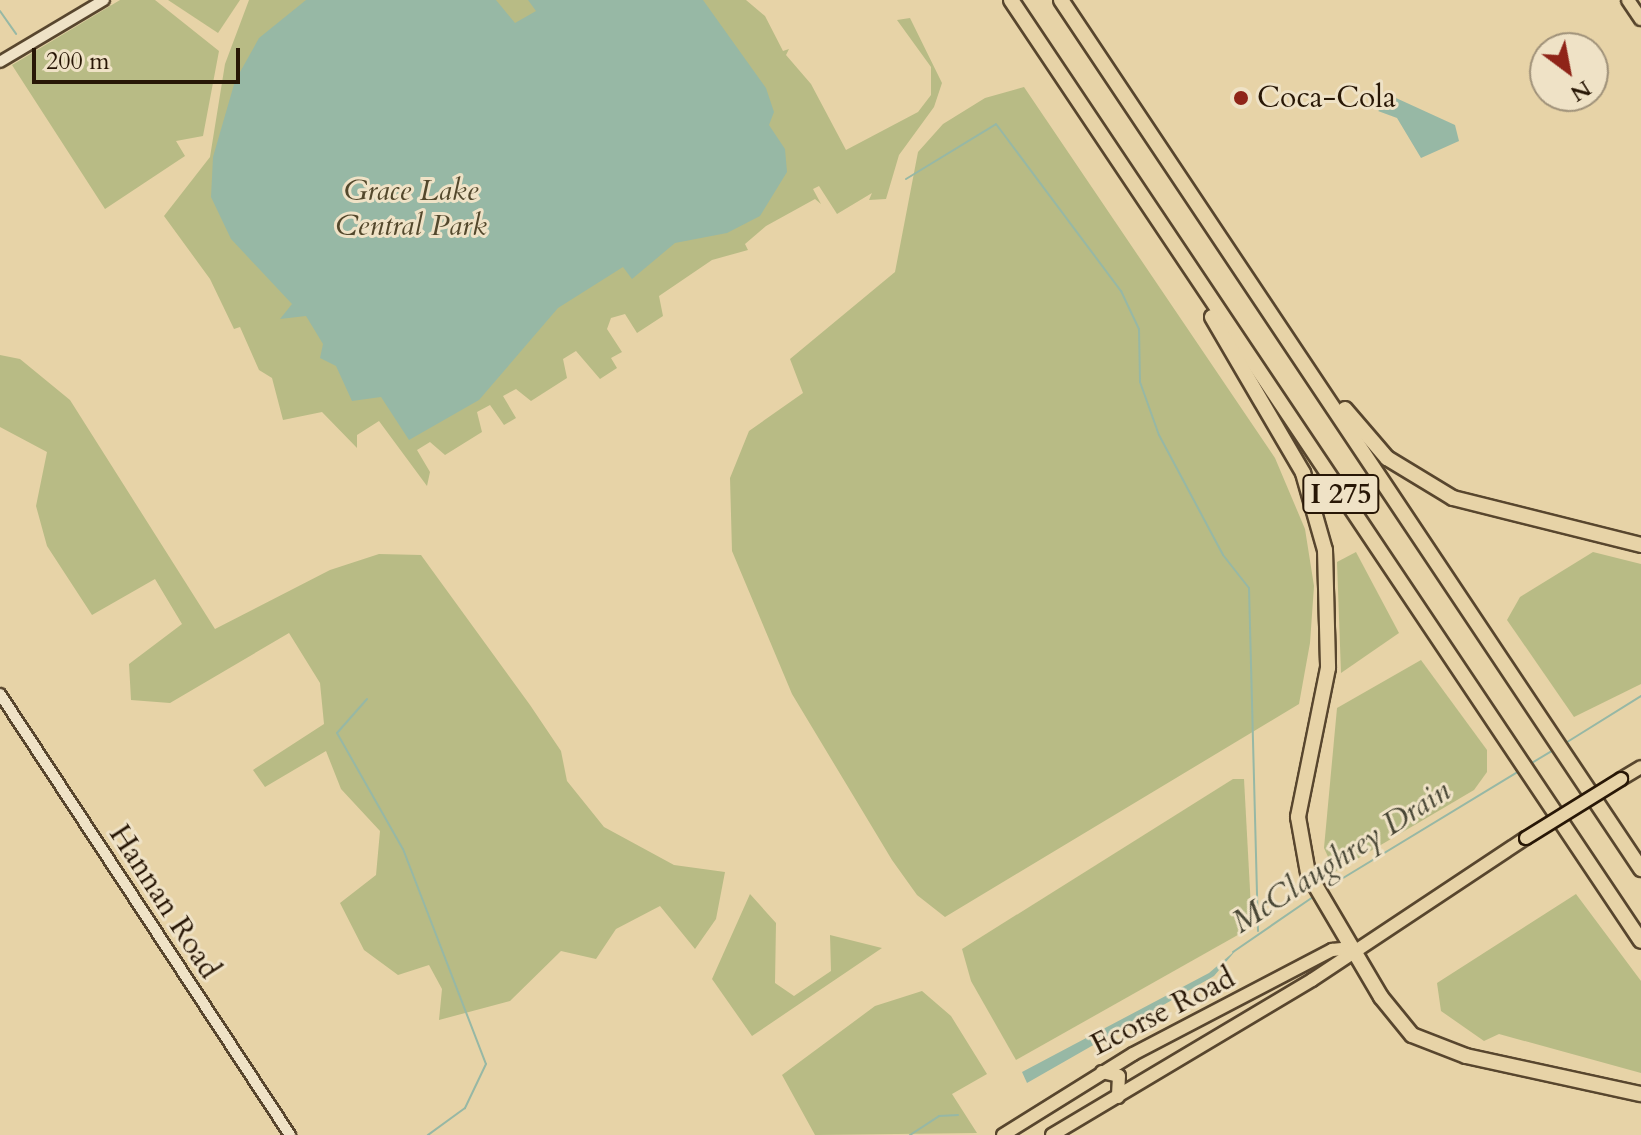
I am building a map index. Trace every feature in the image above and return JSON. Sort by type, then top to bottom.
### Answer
[{"type":"highway","name":"I 275","points":[[1011,0],[1641,941]]},
{"type":"highway","name":"I 275","points":[[1061,0],[1641,869]]},
{"type":"highway","points":[[1163,228],[1290,447],[1323,537],[1330,648],[1297,833],[1316,887],[1394,1017],[1433,1047],[1641,1094]]},
{"type":"highway","points":[[1250,282],[1361,430],[1401,468],[1478,507],[1641,545]]},
{"type":"main road","points":[[1628,0],[1641,19]]},
{"type":"main road","name":"Ecorse Road","points":[[1052,1135],[1312,980],[1352,948],[1641,767]]},
{"type":"main road","name":"Ecorse Road","points":[[1005,1134],[1099,1073],[1332,950],[1352,948]]},
{"type":"main road","points":[[1099,1073],[1119,1076],[1118,1097]]},
{"type":"street","points":[[0,62],[104,0]]},
{"type":"street","name":"Hannan Road","points":[[0,694],[290,1135]]},
{"type":"green space","points":[[120,0],[155,0],[219,51],[203,136],[176,141],[185,156],[105,209],[12,65]]},
{"type":"green space","points":[[168,0],[240,0],[218,33]]},
{"type":"green space","name":"Grace Lake Central Park","points":[[249,0],[746,0],[765,16],[783,51],[789,49],[786,55],[811,84],[846,150],[918,112],[931,95],[931,67],[897,20],[910,18],[942,83],[934,107],[899,155],[886,199],[869,200],[872,193],[837,214],[819,186],[813,189],[821,204],[815,199],[766,226],[745,244],[748,250],[712,260],[659,296],[663,316],[637,333],[625,314],[611,318],[607,329],[622,352],[611,358],[617,368],[600,379],[576,351],[563,359],[567,378],[531,401],[516,389],[503,396],[516,418],[504,425],[490,405],[477,412],[482,432],[445,455],[430,442],[417,450],[430,472],[427,486],[379,421],[357,435],[357,448],[322,412],[283,420],[272,378],[259,370],[240,327],[234,329],[210,279],[164,216],[210,157],[225,64]]},
{"type":"green space","points":[[1024,87],[1275,458],[1305,529],[1314,586],[1310,643],[1299,704],[945,917],[917,895],[892,860],[792,694],[732,551],[730,478],[749,431],[803,393],[790,359],[895,272],[918,152],[943,124],[985,98]]},
{"type":"green space","points":[[0,355],[20,359],[70,400],[215,629],[330,570],[379,554],[421,555],[561,751],[567,781],[604,827],[674,865],[725,872],[716,919],[695,949],[660,906],[616,929],[596,959],[561,951],[510,1001],[439,1020],[442,989],[429,965],[398,975],[364,950],[340,903],[376,875],[380,831],[341,789],[326,751],[265,787],[253,770],[324,724],[320,683],[289,633],[170,703],[131,700],[129,664],[182,624],[155,579],[92,615],[47,546],[36,506],[47,452],[0,427]]},
{"type":"green space","points":[[1356,552],[1399,633],[1341,673],[1337,562]]},
{"type":"green space","points":[[1593,552],[1641,564],[1641,684],[1574,717],[1507,620],[1520,597]]},
{"type":"green space","points":[[1421,660],[1487,750],[1487,772],[1474,790],[1335,872],[1324,848],[1337,708]]},
{"type":"green space","points":[[1233,779],[1244,779],[1252,927],[1016,1060],[971,981],[962,949]]},
{"type":"green space","points":[[750,894],[776,923],[775,983],[794,996],[831,971],[830,935],[882,948],[752,1036],[712,979]]},
{"type":"green space","points":[[1576,894],[1641,981],[1641,1073],[1499,1034],[1484,1041],[1441,1011],[1437,983]]},
{"type":"green space","points":[[922,991],[951,1016],[987,1074],[952,1094],[977,1133],[815,1135],[782,1075],[875,1006]]},
{"type":"shaded area","name":"Grace Lake Central Park","points":[[306,0],[496,0],[515,23],[536,11],[528,0],[703,0],[766,88],[774,112],[769,125],[785,149],[787,172],[760,216],[727,233],[675,243],[632,279],[623,267],[558,308],[479,400],[409,440],[381,397],[352,401],[336,366],[320,358],[323,344],[306,316],[280,319],[292,304],[231,239],[211,197],[213,157],[235,81],[259,38]]},
{"type":"shaded area","points":[[1396,98],[1455,125],[1459,141],[1421,158],[1397,118],[1378,111]]},
{"type":"shaded area","points":[[1237,949],[1214,976],[1027,1083],[1022,1072],[1209,973]]},
{"type":"waterway","points":[[0,11],[16,34]]},
{"type":"waterway","points":[[906,179],[996,124],[1121,291],[1139,329],[1140,382],[1159,435],[1223,555],[1249,588],[1258,931]]},
{"type":"waterway","name":"McClaughrey Drain","points":[[1564,744],[1641,696]]},
{"type":"waterway","points":[[367,699],[337,733],[403,849],[486,1064],[465,1108],[428,1135]]},
{"type":"waterway","name":"McClaughrey Drain","points":[[1530,764],[1555,749]]},
{"type":"waterway","name":"McClaughrey Drain","points":[[1325,889],[1521,770]]},
{"type":"waterway","name":"McClaughrey Drain","points":[[1233,952],[1316,895]]},
{"type":"waterway","name":"McClaughrey Drain","points":[[910,1135],[939,1116],[958,1115]]},
{"type":"place","name":"Coca-Cola","points":[[1241,98]]}]
